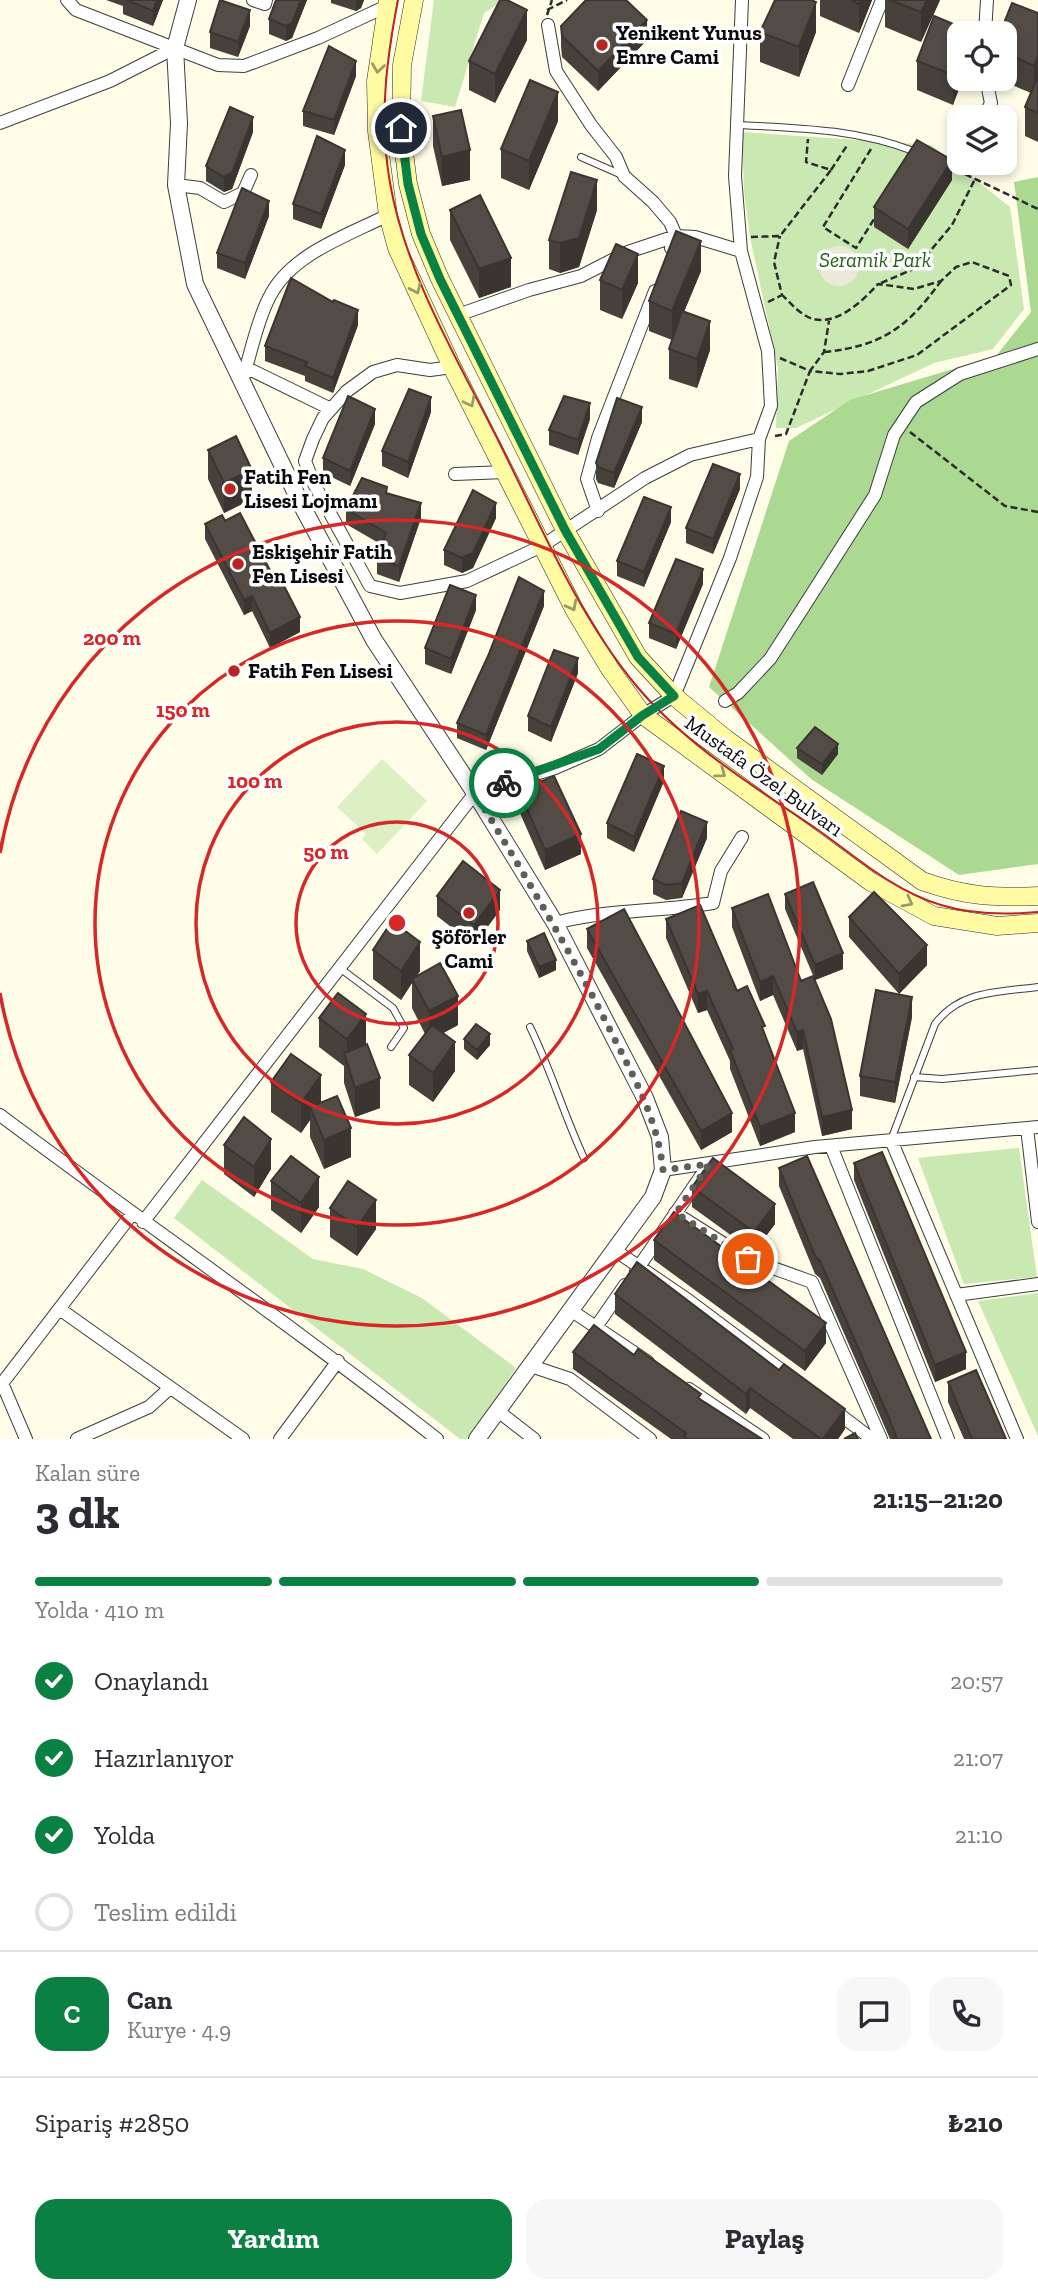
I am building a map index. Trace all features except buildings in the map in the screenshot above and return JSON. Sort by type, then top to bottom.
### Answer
[{"type":"main road","name":"Mustafa Özel Bulvarı","points":[[414,0],[402,65],[401,128],[408,184],[421,234],[458,315],[565,530],[638,657],[674,696],[726,739],[922,881],[956,893],[989,898],[1038,897]]},
{"type":"main road","name":"Mustafa Özel Bulvarı","points":[[387,3],[376,94],[377,131],[388,215],[397,248],[452,367],[542,546],[588,633],[643,715],[860,874],[934,916],[996,926],[1038,923]]},
{"type":"street","points":[[67,0],[76,10],[218,65],[244,66],[318,38],[387,3]]},
{"type":"street","points":[[188,0],[175,48],[179,123],[176,184],[195,284],[244,374],[302,506],[374,640],[475,793],[555,923],[645,1098],[660,1137],[663,1170],[653,1197],[477,1439]]},
{"type":"street","points":[[253,0],[265,4],[266,0]]},
{"type":"street","points":[[143,1223],[475,793],[555,768],[599,749],[643,715],[674,696],[730,558],[757,477],[759,439],[771,405],[768,351],[741,251],[735,176],[742,0]]},
{"type":"street","points":[[848,85],[882,0]]},
{"type":"street","points":[[986,21],[987,0]]},
{"type":"street","points":[[548,25],[556,71],[591,125],[616,157],[624,176],[662,212],[676,236]]},
{"type":"street","points":[[0,123],[110,81],[175,48]]},
{"type":"street","points":[[176,184],[200,188],[224,202],[243,193],[251,175]]},
{"type":"street","points":[[244,374],[269,298],[281,279],[298,261],[388,215]]},
{"type":"street","points":[[458,315],[529,290],[581,276],[628,252],[676,236],[695,237],[741,251]]},
{"type":"street","points":[[666,262],[676,236]]},
{"type":"street","points":[[598,511],[587,479],[592,459],[661,275]]},
{"type":"street","points":[[725,701],[738,693],[770,659],[875,495],[894,435],[916,402],[960,374],[1038,349]]},
{"type":"street","points":[[452,367],[430,370],[397,365],[373,372],[347,391],[331,409],[313,439],[305,461],[314,484],[370,586],[400,593],[467,581],[542,546],[645,478],[690,455],[759,439]]},
{"type":"street","points":[[244,374],[331,409]]},
{"type":"street","points":[[455,474],[505,472]]},
{"type":"street","points":[[555,923],[594,913],[638,909],[671,910],[713,903],[721,870],[741,837]]},
{"type":"street","points":[[0,1115],[143,1223],[338,1361],[437,1439]]},
{"type":"street","points":[[663,1170],[831,1146],[1033,1127],[1038,1222]]},
{"type":"street","points":[[891,1140],[1017,1439]]},
{"type":"street","points":[[831,1146],[948,1439]]},
{"type":"street","points":[[596,1327],[709,1164]]},
{"type":"street","points":[[676,1213],[748,1259],[763,1262],[812,1282],[881,1439]]},
{"type":"street","points":[[26,1439],[1,1385],[132,1214]]},
{"type":"street","points":[[616,1251],[872,1439]]},
{"type":"street","points":[[956,1295],[1038,1284]]},
{"type":"street","points":[[61,1310],[243,1439]]},
{"type":"street","points":[[572,1311],[763,1439]]},
{"type":"street","points":[[280,1439],[338,1361]]},
{"type":"street","points":[[531,1366],[570,1379],[650,1439]]},
{"type":"street","points":[[77,1439],[149,1407],[170,1388]]},
{"type":"street","points":[[498,1411],[534,1439]]},
{"type":"lane","points":[[736,124],[856,133],[878,137],[925,155]]},
{"type":"lane","points":[[581,157],[624,176]]},
{"type":"lane","points":[[936,160],[947,165]]},
{"type":"lane","points":[[341,969],[393,1008],[404,1028],[391,1046]]},
{"type":"lane","points":[[891,1140],[935,1024],[952,1006],[971,995],[1038,987]]},
{"type":"lane","points":[[530,1027],[553,1074],[568,1125],[583,1158]]},
{"type":"lane","points":[[914,1077],[942,1079],[1038,1070]]},
{"type":"path","points":[[547,10],[567,0]]},
{"type":"path","points":[[809,129],[806,162],[831,170]]},
{"type":"path","points":[[856,133],[780,236],[774,262],[782,295],[805,316],[830,320],[860,305],[878,284],[916,268],[951,225],[975,179]]},
{"type":"path","points":[[877,213],[856,248],[823,227],[878,137]]},
{"type":"path","points":[[967,175],[1038,209]]},
{"type":"path","points":[[740,237],[780,236]]},
{"type":"path","points":[[768,351],[810,371],[840,374],[868,371],[917,355],[1011,285],[1010,276],[972,262],[956,267],[941,281],[922,308],[893,333],[857,348],[824,352]]},
{"type":"path","points":[[878,284],[914,289],[941,281]]},
{"type":"path","points":[[758,307],[782,295]]},
{"type":"path","points":[[759,439],[786,434],[810,371],[824,352],[830,320]]},
{"type":"path","points":[[900,425],[1005,506],[1038,512]]},
{"type":"green space","points":[[434,0],[505,0],[484,13],[455,107],[421,101]]},
{"type":"green space","name":"Seramik Park","points":[[742,132],[931,145],[947,158],[947,175],[969,175],[1010,207],[1024,309],[993,349],[934,363],[796,428],[776,428],[778,368],[750,237],[744,191]]},
{"type":"green space","points":[[1038,177],[1038,864],[959,875],[811,779],[709,687],[789,441],[850,400],[996,356],[1031,312],[1014,182]]},
{"type":"green space","points":[[382,759],[427,801],[377,854],[362,839],[366,834],[337,807]]},
{"type":"green space","points":[[1019,1148],[1037,1277],[964,1284],[918,1158]]},
{"type":"green space","points":[[202,1180],[313,1259],[363,1269],[422,1298],[516,1368],[469,1439],[460,1439],[174,1218]]},
{"type":"green space","points":[[1038,1293],[1038,1436],[978,1301]]},
{"type":"shaded area","points":[[839,246],[847,247],[853,252],[858,258],[858,274],[853,280],[847,285],[839,286],[831,285],[825,280],[820,274],[819,266],[820,258],[825,252],[831,247]]},
{"type":"tram line","points":[[398,0],[387,68],[385,137],[390,183],[408,251],[435,316],[560,567],[614,656],[654,705],[698,746],[893,883],[924,899],[965,911],[1001,914],[1038,912]]},
{"type":"way so far","points":[[504,783],[475,793],[555,923],[645,1098],[660,1137],[663,1170],[709,1164],[676,1213],[748,1259]]},
{"type":"place","name":"Yenikent Yunus Emre Cami","points":[[602,45]]},
{"type":"place","name":"Fatih Fen Lisesi Lojmanı","points":[[230,489]]},
{"type":"place","name":"Eskişehir Fatih Fen Lisesi","points":[[238,564]]},
{"type":"place","name":"Fatih Fen Lisesi","points":[[234,671]]},
{"type":"place","name":"Şöförler Cami","points":[[469,913]]},
{"type":"route","points":[[401,128],[408,184],[421,234],[440,279],[565,530],[638,657],[674,696],[643,715],[599,749],[555,768],[504,783]]}]
